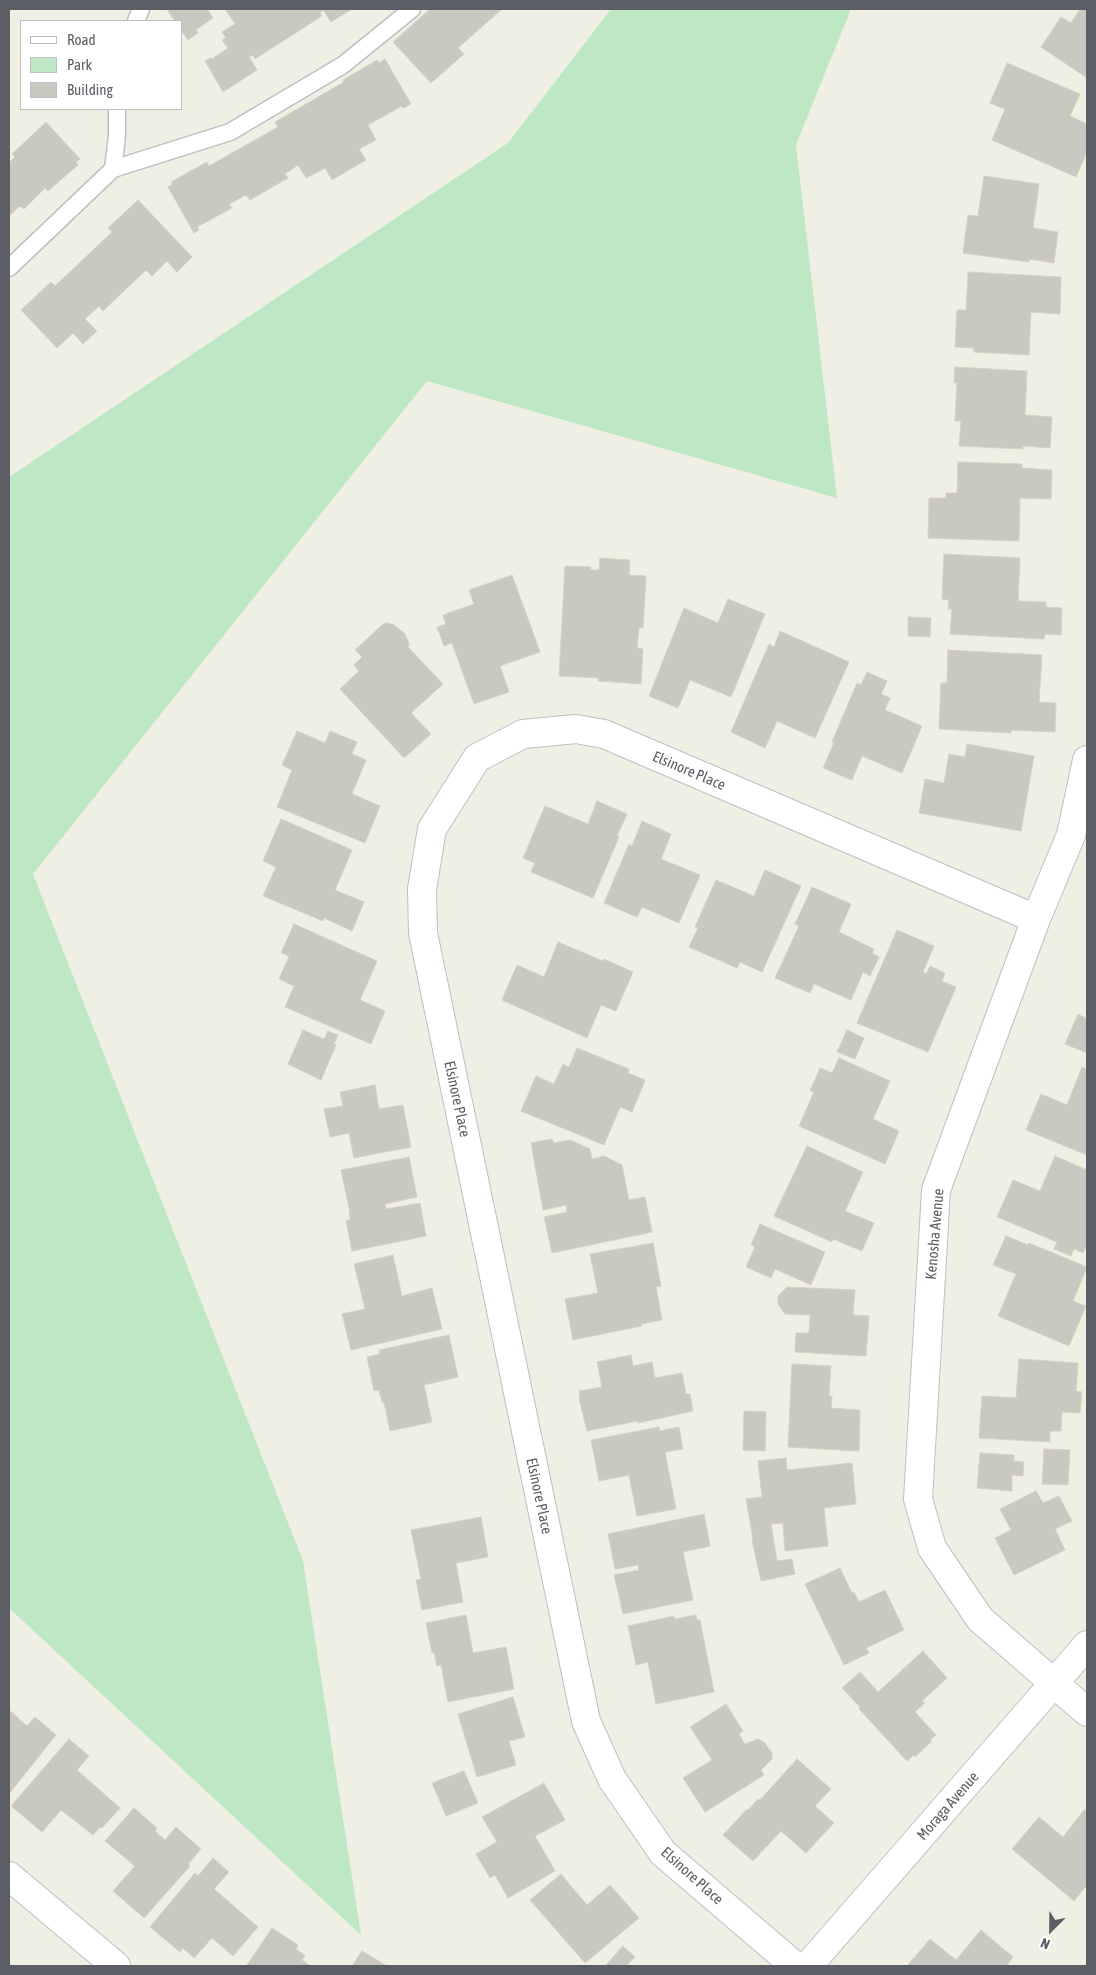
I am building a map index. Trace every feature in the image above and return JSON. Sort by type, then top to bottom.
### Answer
[{"type":"street","name":"Elsinore Place","points":[[795,1966],[663,1853],[612,1779],[586,1722],[423,933],[422,889],[432,829],[477,758],[523,734],[576,729],[604,734],[1036,919]]},
{"type":"street","name":"Kenosha Avenue","points":[[1087,760],[1071,835],[1036,919],[936,1190],[918,1499],[932,1548],[980,1619],[1087,1712]]},
{"type":"street","name":"Moraga Avenue","points":[[808,1966],[1087,1645]]},
{"type":"street","points":[[9,1876],[116,1966]]},
{"type":"lane","points":[[9,268],[113,169],[230,132],[342,65],[412,9]]},
{"type":"lane","points":[[113,169],[117,136],[117,110]]},
{"type":"green space","points":[[611,9],[851,9],[796,145],[837,498],[427,381],[33,874],[303,1561],[361,1935],[9,1608],[9,477],[508,143]]},
{"type":"building","points":[[167,9],[207,9],[213,18],[196,30],[198,33],[188,40],[182,31],[182,20],[174,20]]},
{"type":"building","points":[[225,9],[352,9],[331,22],[323,10],[320,13],[322,16],[255,59],[253,55],[249,57],[257,70],[223,92],[205,61],[212,59],[228,48],[222,40],[226,38],[222,32],[235,24]]},
{"type":"building","points":[[430,9],[502,9],[458,48],[464,54],[431,83],[393,42]]},
{"type":"building","points":[[1080,9],[1087,9],[1087,78],[1041,47],[1061,17],[1071,23]]},
{"type":"building","points":[[385,59],[411,104],[403,108],[402,106],[368,125],[376,140],[359,149],[366,160],[332,180],[325,168],[306,178],[298,165],[285,174],[288,178],[250,200],[246,195],[229,204],[232,208],[197,227],[199,230],[194,233],[168,187],[173,184],[171,182],[207,162],[209,166],[278,127],[275,122],[344,82],[343,80],[377,60],[379,63]]},
{"type":"building","points":[[1007,63],[1080,94],[1070,116],[1087,124],[1087,152],[1076,177],[992,140],[1005,109],[990,103]]},
{"type":"building","points":[[46,122],[80,159],[76,162],[78,165],[48,191],[45,188],[24,209],[20,206],[9,216],[9,163],[15,157],[12,154]]},
{"type":"building","points":[[984,176],[1039,184],[1033,228],[1058,232],[1054,263],[1029,259],[1029,262],[963,253],[968,215],[978,216]]},
{"type":"building","points":[[138,200],[192,257],[177,272],[167,261],[152,276],[146,270],[103,311],[99,306],[85,319],[97,331],[83,344],[73,333],[57,348],[21,310],[51,282],[55,286],[112,232],[108,228]]},
{"type":"building","points":[[968,272],[1061,277],[1060,314],[1031,312],[1029,355],[974,352],[974,348],[955,347],[957,310],[966,310]]},
{"type":"building","points":[[955,367],[1027,371],[1025,415],[1052,417],[1050,448],[1023,446],[1023,449],[959,446],[961,421],[955,421],[957,383],[954,383]]},
{"type":"building","points":[[958,462],[1022,464],[1022,468],[1052,470],[1051,499],[1020,498],[1019,541],[928,538],[929,498],[946,498],[946,493],[957,493]]},
{"type":"building","points":[[944,554],[1020,558],[1018,601],[1046,602],[1046,607],[1062,608],[1061,635],[1045,634],[1044,639],[950,634],[952,609],[948,609],[949,600],[942,599]]},
{"type":"building","points":[[600,558],[630,560],[629,575],[646,576],[643,628],[639,628],[637,648],[643,649],[641,684],[598,681],[599,678],[559,676],[565,566],[591,567],[590,570],[599,570]]},
{"type":"building","points":[[512,575],[540,652],[500,666],[509,692],[474,704],[452,643],[444,646],[437,627],[446,624],[443,615],[474,604],[469,590]]},
{"type":"building","points":[[728,599],[765,614],[731,697],[690,680],[678,708],[649,696],[684,608],[718,623]]},
{"type":"building","points":[[908,617],[931,618],[930,637],[908,636]]},
{"type":"building","points":[[383,624],[394,625],[405,634],[409,644],[408,647],[443,684],[411,713],[431,734],[404,758],[340,689],[359,671],[354,665],[362,657],[355,650]]},
{"type":"building","points":[[780,631],[849,662],[815,738],[777,721],[765,748],[731,732],[769,644],[774,647]]},
{"type":"building","points":[[948,650],[1042,655],[1039,702],[1056,703],[1055,732],[1011,730],[1011,733],[939,729],[941,683],[947,683]]},
{"type":"building","points":[[867,672],[887,681],[881,694],[890,698],[885,710],[922,726],[902,773],[862,756],[852,780],[823,768],[857,683],[861,685]]},
{"type":"building","points":[[297,731],[325,743],[330,731],[357,742],[352,754],[366,760],[352,794],[380,806],[365,843],[277,807],[292,770],[282,765]]},
{"type":"building","points":[[967,744],[1034,756],[1021,831],[919,813],[925,779],[944,783],[949,754],[965,757]]},
{"type":"building","points":[[597,801],[627,814],[593,898],[531,872],[535,863],[523,858],[545,806],[588,824]]},
{"type":"building","points":[[281,819],[352,850],[335,890],[364,902],[352,931],[324,918],[323,921],[263,896],[276,867],[263,861]]},
{"type":"building","points":[[642,821],[671,834],[661,859],[700,875],[679,923],[642,907],[637,917],[604,903],[629,844],[632,846]]},
{"type":"building","points":[[765,870],[801,886],[762,972],[740,962],[737,968],[689,947],[698,928],[695,927],[716,880],[754,896]]},
{"type":"building","points":[[812,887],[851,904],[839,932],[874,949],[872,953],[879,957],[870,976],[863,972],[851,1000],[814,984],[810,993],[775,978],[799,926],[795,924]]},
{"type":"building","points":[[294,924],[377,961],[360,1000],[385,1011],[371,1044],[285,1007],[294,986],[279,979],[289,956],[281,953]]},
{"type":"building","points":[[897,930],[934,946],[923,972],[926,974],[930,966],[945,973],[942,981],[956,987],[928,1052],[857,1023]]},
{"type":"building","points":[[558,942],[633,972],[616,1011],[601,1005],[587,1038],[502,1000],[517,965],[544,977]]},
{"type":"building","points":[[1078,1014],[1087,1019],[1087,1053],[1065,1044]]},
{"type":"building","points":[[303,1030],[324,1039],[328,1031],[338,1035],[334,1044],[336,1045],[321,1080],[288,1064]]},
{"type":"building","points":[[847,1030],[864,1038],[855,1059],[837,1052]]},
{"type":"building","points":[[577,1048],[629,1069],[628,1073],[645,1080],[632,1112],[620,1107],[604,1145],[521,1111],[536,1076],[554,1084],[563,1064],[569,1067]]},
{"type":"building","points":[[839,1058],[890,1081],[873,1119],[899,1131],[885,1164],[799,1126],[814,1092],[810,1091],[820,1068],[832,1073]]},
{"type":"building","points":[[1082,1067],[1087,1069],[1087,1155],[1026,1130],[1041,1094],[1067,1105]]},
{"type":"building","points":[[375,1085],[379,1109],[403,1105],[411,1147],[354,1158],[349,1133],[330,1137],[324,1109],[343,1106],[340,1092]]},
{"type":"building","points":[[552,1139],[554,1143],[570,1140],[590,1149],[592,1159],[604,1156],[622,1165],[629,1200],[645,1197],[652,1232],[552,1253],[544,1217],[567,1212],[566,1205],[543,1210],[531,1143]]},
{"type":"building","points":[[807,1146],[863,1172],[845,1211],[874,1223],[862,1251],[833,1239],[832,1242],[774,1216]]},
{"type":"building","points":[[1055,1156],[1087,1170],[1087,1248],[1083,1253],[1074,1249],[1071,1256],[1054,1249],[1057,1242],[997,1217],[1013,1180],[1040,1191]]},
{"type":"building","points":[[409,1157],[417,1197],[385,1204],[386,1209],[420,1203],[426,1236],[352,1251],[346,1221],[350,1220],[349,1208],[341,1170]]},
{"type":"building","points":[[760,1224],[825,1252],[811,1285],[775,1269],[771,1278],[746,1267],[755,1247],[751,1245]]},
{"type":"building","points":[[1006,1236],[1028,1245],[1029,1243],[1087,1267],[1073,1301],[1086,1306],[1069,1346],[998,1316],[1016,1274],[993,1265]]},
{"type":"building","points":[[653,1243],[661,1286],[656,1287],[662,1320],[573,1340],[565,1299],[598,1293],[590,1254]]},
{"type":"building","points":[[393,1255],[402,1296],[432,1288],[442,1329],[351,1350],[342,1314],[365,1309],[354,1264]]},
{"type":"building","points":[[787,1287],[855,1290],[853,1315],[869,1316],[866,1356],[795,1352],[796,1333],[809,1333],[810,1315],[785,1314],[778,1304],[778,1296]]},
{"type":"building","points":[[449,1335],[458,1377],[424,1385],[432,1422],[390,1431],[384,1402],[382,1402],[379,1390],[374,1391],[367,1357],[380,1354],[379,1350]]},
{"type":"building","points":[[631,1355],[633,1366],[652,1362],[655,1378],[682,1373],[686,1394],[690,1394],[693,1411],[638,1423],[638,1421],[587,1431],[579,1391],[602,1387],[597,1362]]},
{"type":"building","points":[[1019,1359],[1078,1363],[1076,1391],[1082,1392],[1080,1413],[1062,1412],[1061,1431],[1050,1431],[1050,1442],[979,1438],[982,1396],[1016,1398]]},
{"type":"building","points":[[792,1364],[831,1366],[829,1396],[832,1396],[831,1408],[860,1410],[859,1451],[788,1447]]},
{"type":"building","points":[[744,1411],[766,1412],[765,1451],[743,1450]]},
{"type":"building","points":[[659,1427],[660,1431],[679,1427],[683,1449],[665,1452],[676,1509],[637,1516],[629,1475],[599,1481],[591,1440]]},
{"type":"building","points":[[1044,1449],[1070,1450],[1068,1485],[1042,1484]]},
{"type":"building","points":[[980,1453],[1014,1455],[1014,1461],[1024,1462],[1023,1476],[1012,1475],[1012,1491],[977,1488]]},
{"type":"building","points":[[786,1458],[787,1470],[852,1463],[856,1504],[824,1508],[828,1546],[785,1551],[783,1523],[771,1524],[777,1561],[792,1559],[795,1574],[761,1581],[746,1499],[762,1497],[758,1461]]},
{"type":"building","points":[[1036,1491],[1043,1503],[1059,1496],[1072,1521],[1055,1529],[1065,1550],[1014,1575],[995,1538],[1011,1530],[1000,1509]]},
{"type":"building","points":[[704,1514],[710,1546],[683,1552],[693,1600],[623,1614],[614,1575],[639,1570],[638,1565],[615,1569],[608,1534]]},
{"type":"building","points":[[481,1517],[488,1557],[456,1563],[463,1602],[422,1610],[416,1580],[421,1579],[411,1530]]},
{"type":"building","points":[[840,1568],[852,1593],[854,1592],[859,1602],[885,1590],[904,1630],[866,1648],[869,1653],[844,1665],[805,1584]]},
{"type":"building","points":[[466,1615],[473,1653],[506,1647],[514,1689],[448,1702],[441,1665],[437,1666],[434,1652],[432,1653],[426,1623]]},
{"type":"building","points":[[696,1615],[697,1620],[700,1620],[714,1692],[656,1704],[648,1662],[636,1665],[628,1626],[674,1616],[675,1619]]},
{"type":"building","points":[[923,1651],[947,1678],[922,1701],[925,1703],[915,1712],[936,1735],[915,1757],[914,1755],[907,1761],[842,1688],[860,1672],[878,1692]]},
{"type":"building","points":[[513,1697],[525,1737],[509,1741],[516,1765],[477,1777],[458,1714]]},
{"type":"building","points":[[726,1704],[743,1731],[739,1734],[745,1744],[758,1739],[764,1742],[772,1753],[772,1759],[761,1770],[764,1775],[705,1812],[683,1778],[712,1760],[690,1727]]},
{"type":"building","points":[[9,1710],[27,1726],[35,1717],[56,1735],[9,1794]]},
{"type":"building","points":[[69,1739],[89,1756],[77,1770],[120,1808],[93,1835],[61,1810],[42,1832],[11,1806]]},
{"type":"building","points":[[797,1759],[831,1789],[815,1806],[834,1823],[806,1853],[781,1831],[753,1861],[723,1835],[747,1809],[758,1799],[760,1800]]},
{"type":"building","points":[[464,1771],[478,1803],[446,1816],[432,1783]]},
{"type":"building","points":[[544,1783],[565,1820],[535,1836],[555,1871],[508,1898],[495,1875],[490,1878],[476,1854],[497,1842],[482,1817]]},
{"type":"building","points":[[134,1808],[157,1828],[155,1831],[165,1840],[176,1827],[201,1849],[188,1864],[190,1866],[144,1918],[113,1891],[135,1866],[105,1841]]},
{"type":"building","points":[[1084,1810],[1087,1811],[1087,1885],[1074,1901],[1012,1849],[1039,1817],[1063,1837]]},
{"type":"building","points":[[213,1858],[229,1872],[214,1889],[258,1927],[233,1956],[212,1938],[194,1958],[183,1948],[180,1952],[150,1927],[195,1873],[198,1876]]},
{"type":"building","points":[[561,1874],[587,1905],[610,1885],[639,1918],[585,1963],[530,1900]]},
{"type":"building","points":[[272,1928],[298,1945],[296,1949],[305,1956],[302,1960],[311,1966],[247,1965]]},
{"type":"building","points":[[981,1930],[1013,1957],[1006,1966],[907,1966],[930,1939],[956,1960]]},
{"type":"building","points":[[623,1946],[635,1957],[626,1966],[605,1966]]},
{"type":"building","points":[[362,1951],[387,1966],[352,1966]]}]
